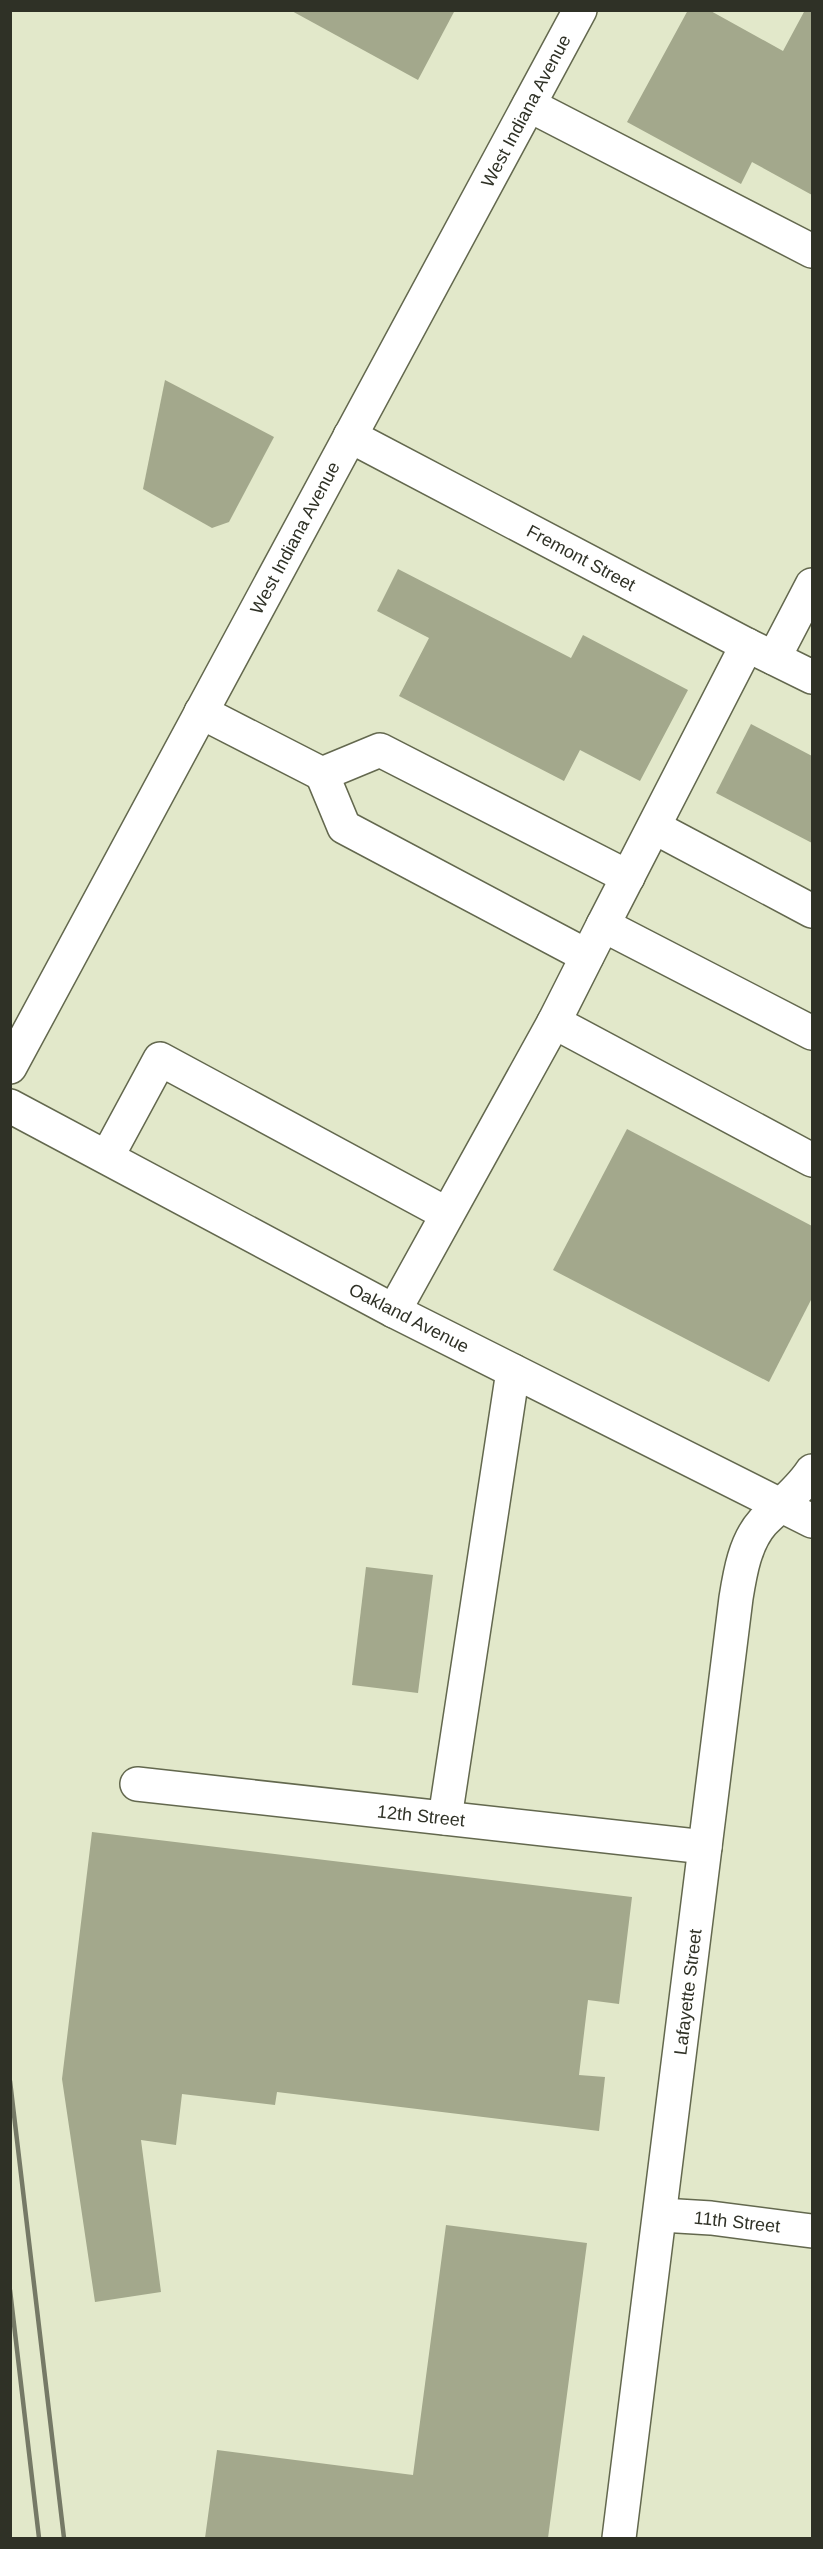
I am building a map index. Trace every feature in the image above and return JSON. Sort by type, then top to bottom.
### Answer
[{"type":"street","name":"West Indiana Avenue","points":[[10,1067],[580,10]]},
{"type":"street","points":[[529,105],[813,250]]},
{"type":"street","name":"Fremont Street","points":[[350,436],[760,652],[813,677]]},
{"type":"street","points":[[394,1311],[554,1022],[654,826],[760,652],[813,585]]},
{"type":"street","points":[[201,712],[322,774],[344,827],[587,956]]},
{"type":"street","points":[[322,774],[380,750],[628,877]]},
{"type":"street","points":[[654,826],[813,911]]},
{"type":"street","points":[[603,925],[813,1033]]},
{"type":"street","points":[[554,1022],[813,1160]]},
{"type":"street","points":[[107,1157],[160,1059],[447,1214]]},
{"type":"street","name":"Oakland Avenue","points":[[10,1106],[394,1311],[813,1521]]},
{"type":"street","points":[[446,1818],[513,1371]]},
{"type":"street","name":"Lafayette Street","points":[[619,2538],[740,1575],[749,1547],[762,1524],[804,1484],[813,1470]]},
{"type":"street","name":"12th Street","points":[[137,1784],[705,1847]]},
{"type":"street","name":"11th Street","points":[[661,2215],[711,2218],[813,2231]]},
{"type":"building","points":[[290,10],[455,10],[418,80]]},
{"type":"building","points":[[688,10],[709,10],[783,51],[805,10],[812,12],[812,195],[752,162],[741,184],[627,122]]},
{"type":"building","points":[[165,380],[274,437],[229,522],[212,528],[143,489]]},
{"type":"building","points":[[398,569],[571,658],[583,635],[688,690],[640,781],[580,750],[564,781],[399,696],[429,638],[377,611]]},
{"type":"building","points":[[751,724],[812,756],[812,843],[716,793]]},
{"type":"building","points":[[627,1129],[812,1226],[812,1298],[769,1382],[553,1270]]},
{"type":"building","points":[[366,1567],[433,1575],[418,1693],[352,1685]]},
{"type":"building","points":[[92,1832],[632,1897],[619,2004],[588,2000],[579,2075],[605,2077],[599,2131],[277,2092],[275,2105],[182,2094],[176,2145],[141,2140],[161,2292],[95,2302],[62,2079]]},
{"type":"building","points":[[446,2225],[587,2243],[548,2538],[205,2538],[217,2450],[413,2475]]},
{"type":"railway","points":[[10,2081],[64,2538]]},
{"type":"railway","points":[[10,2290],[39,2538]]}]
